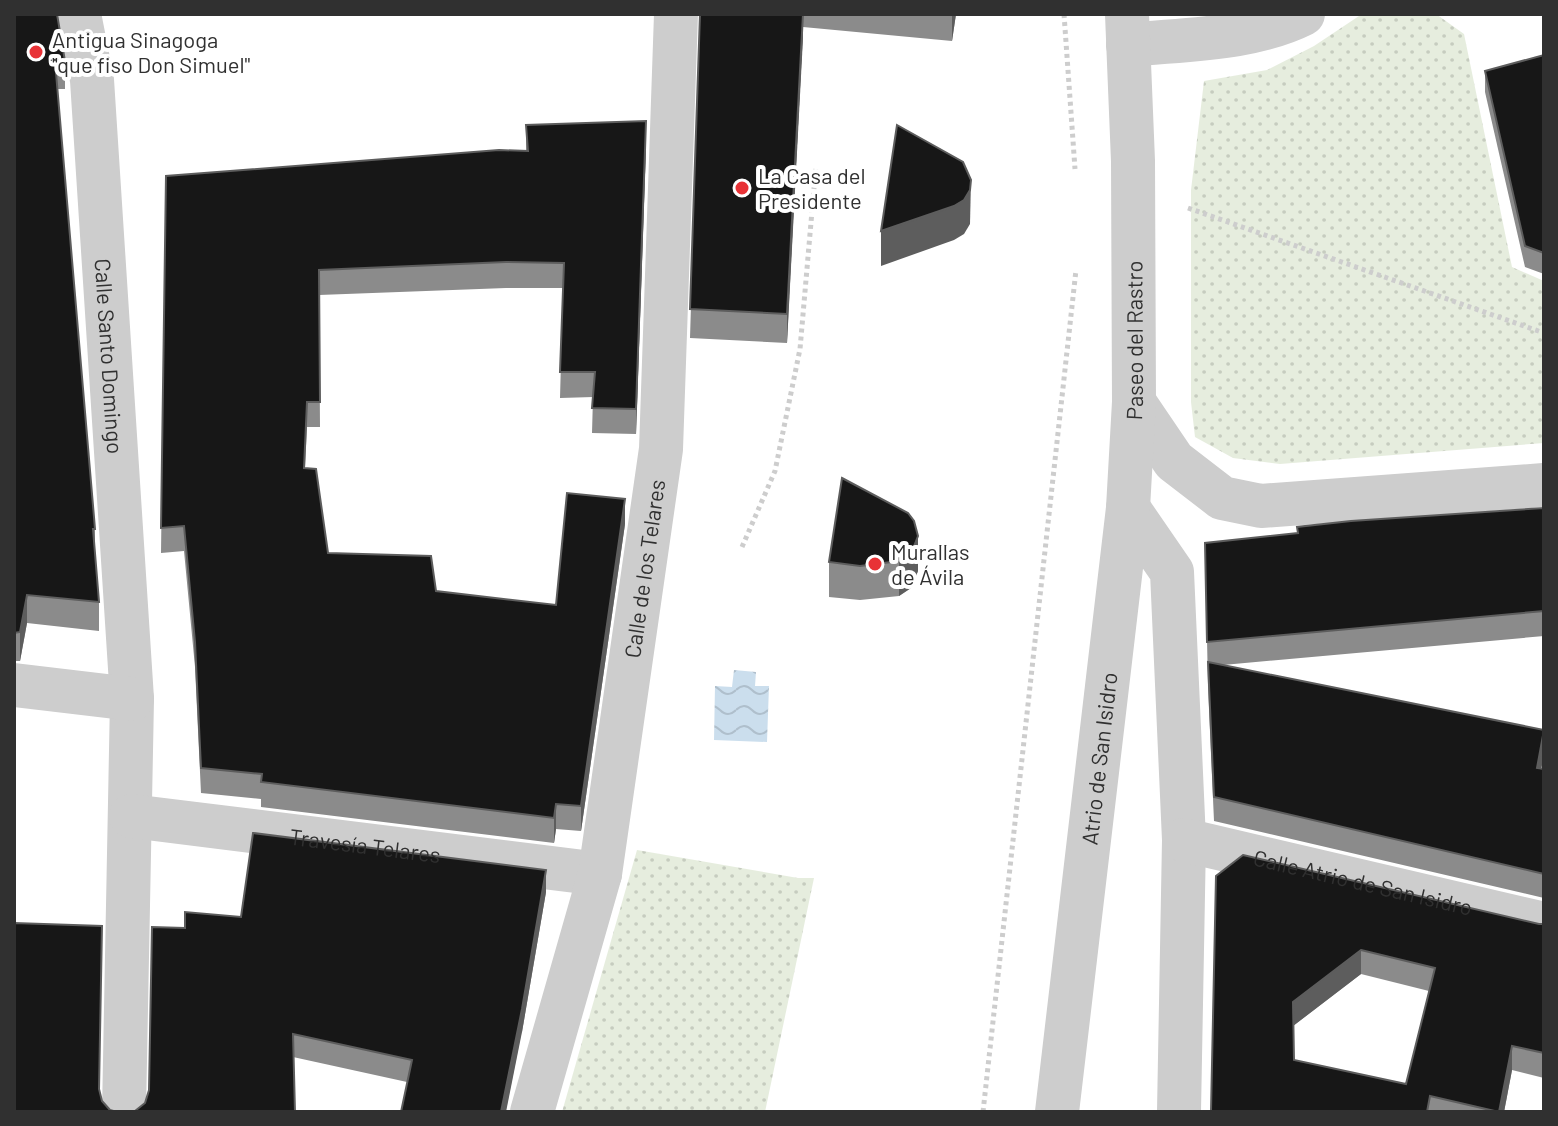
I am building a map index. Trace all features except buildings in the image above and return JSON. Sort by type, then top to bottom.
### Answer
[{"type":"street","name":"Calle Santo Domingo","points":[[79,14],[92,80],[132,699],[124,1112]]},
{"type":"street","name":"Calle de los Telares","points":[[532,1112],[600,874],[661,449],[676,14]]},
{"type":"street","points":[[1128,30],[1240,33],[1292,20],[1303,14]]},
{"type":"street","name":"Paseo del Rastro","points":[[1128,30],[1133,161],[1134,402],[1174,461],[1222,498],[1261,506],[1544,485]]},
{"type":"street","name":"Atrio de San Isidro","points":[[1057,1112],[1128,508],[1134,402]]},
{"type":"street","points":[[1128,508],[1172,572],[1184,840],[1179,1112]]},
{"type":"street","points":[[14,685],[132,699]]},
{"type":"street","name":"Travesía Telares","points":[[131,816],[600,874]]},
{"type":"street","name":"Calle Atrio de San Isidro","points":[[1184,840],[1544,924]]},
{"type":"path","points":[[1064,14],[1076,169]]},
{"type":"path","points":[[742,547],[775,471],[800,349],[816,165]]},
{"type":"path","points":[[1176,204],[1544,333]]},
{"type":"path","points":[[983,1112],[1077,263]]},
{"type":"green space","points":[[1362,14],[1436,14],[1464,34],[1512,267],[1544,281],[1544,443],[1280,464],[1233,458],[1195,437],[1191,402],[1191,190],[1204,81],[1267,70],[1314,46]]},
{"type":"green space","points":[[637,850],[798,878],[814,878],[765,1112],[562,1112]]},
{"type":"water","points":[[734,670],[756,672],[755,686],[769,686],[767,742],[714,740],[715,686],[732,687]]},
{"type":"place","name":"Antigua Sinagoga \"que fiso Don Simuel\"","points":[[36,52]]},
{"type":"place","name":"La Casa del Presidente","points":[[742,188]]},
{"type":"place","name":"Murallas de Ávila","points":[[875,564]]}]
